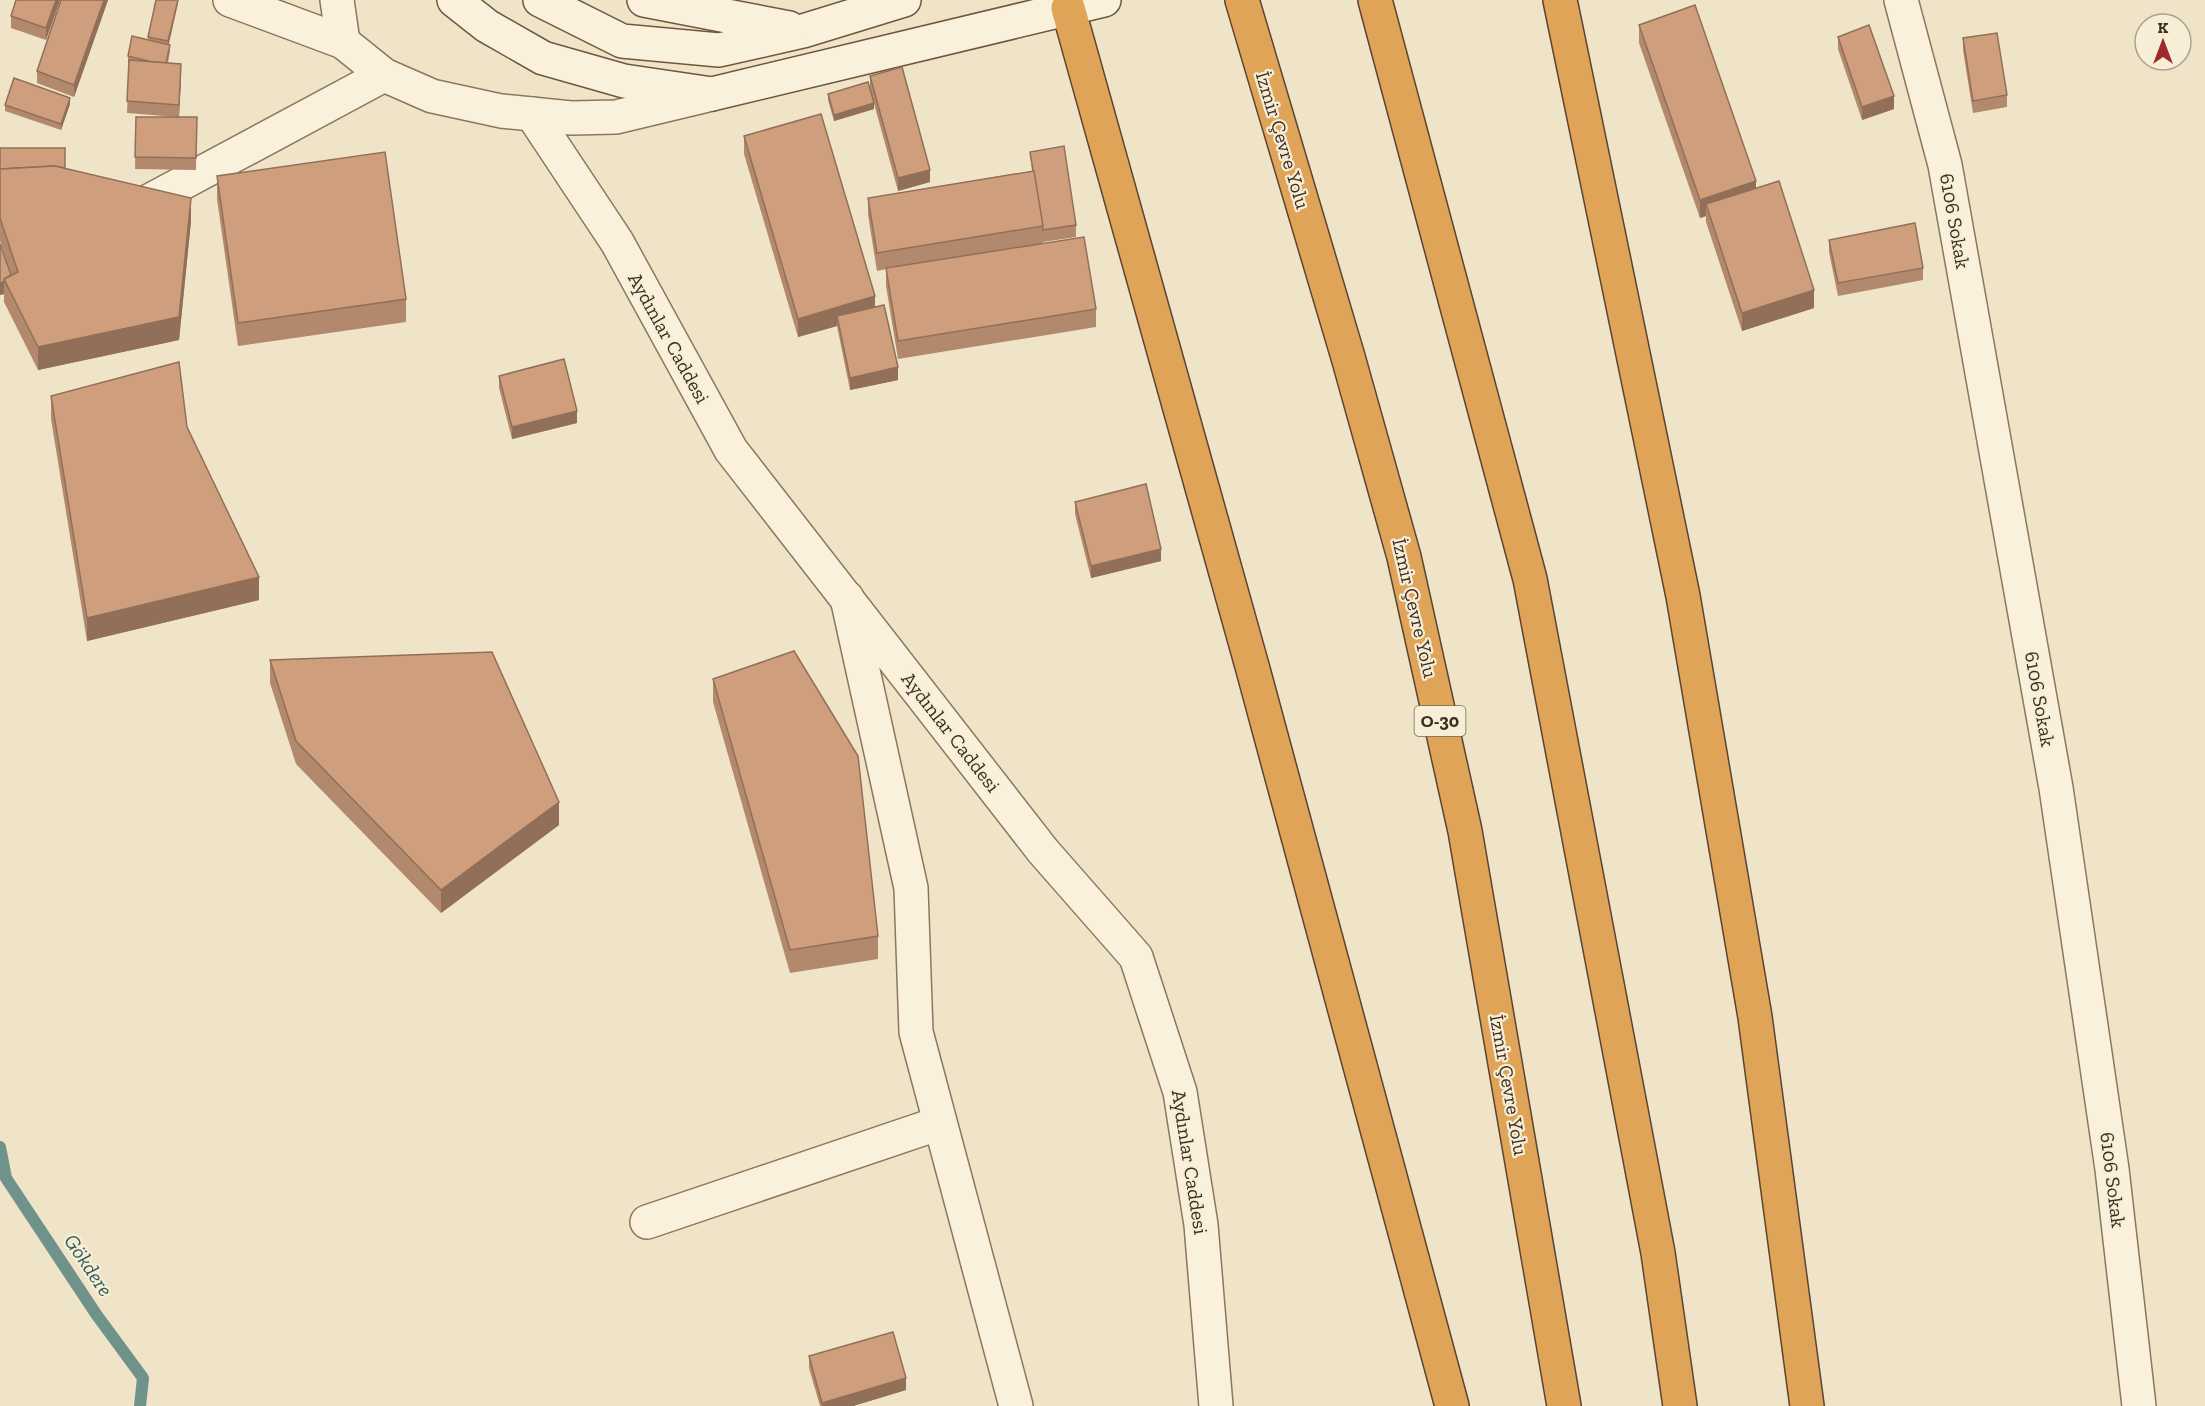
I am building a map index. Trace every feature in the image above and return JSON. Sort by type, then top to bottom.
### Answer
[{"type":"highway","name":"İzmir Çevre Yolu","points":[[1242,0],[1348,357],[1404,556],[1465,831],[1564,1406]]},
{"type":"highway","points":[[1375,0],[1530,579],[1658,1253],[1680,1406]]},
{"type":"highway","points":[[1560,0],[1685,607],[1755,1017],[1807,1406]]},
{"type":"highway","points":[[1068,9],[1255,677],[1452,1406]]},
{"type":"street","points":[[230,0],[343,42],[384,75],[432,96],[532,114],[571,118],[616,117],[1104,0]]},
{"type":"street","points":[[337,0],[343,42]]},
{"type":"street","points":[[454,0],[487,26],[543,58],[624,81],[712,94]]},
{"type":"street","points":[[540,0],[622,41],[718,50],[803,31],[904,0]]},
{"type":"street","points":[[644,0],[803,31]]},
{"type":"street","name":"6106 Sokak","points":[[1901,0],[1945,165],[2056,788],[2112,1169],[2139,1406]]},
{"type":"street","points":[[149,201],[384,75]]},
{"type":"street","name":"Aydınlar Caddesi","points":[[532,114],[617,242],[731,450],[1043,851],[1136,957],[1180,1092],[1201,1225],[1216,1406]]},
{"type":"street","points":[[847,598],[910,888],[916,1032],[1016,1406]]},
{"type":"street","points":[[647,1222],[940,1123]]},
{"type":"building","points":[[16,0],[56,0],[46,28],[11,16]]},
{"type":"building","points":[[61,0],[104,0],[74,85],[37,71]]},
{"type":"building","points":[[156,0],[178,0],[168,41],[148,37]]},
{"type":"building","points":[[1695,5],[1756,181],[1700,200],[1639,25]]},
{"type":"building","points":[[1869,25],[1894,96],[1862,107],[1838,37]]},
{"type":"building","points":[[1997,33],[2007,95],[1973,101],[1963,38]]},
{"type":"building","points":[[132,36],[170,45],[166,63],[128,56]]},
{"type":"building","points":[[129,60],[181,64],[179,105],[127,101]]},
{"type":"building","points":[[902,67],[930,170],[898,178],[870,76]]},
{"type":"building","points":[[14,78],[70,98],[61,124],[5,105]]},
{"type":"building","points":[[868,82],[874,103],[834,115],[828,94]]},
{"type":"building","points":[[821,114],[875,296],[798,319],[744,136]]},
{"type":"building","points":[[136,117],[197,117],[196,158],[135,157]]},
{"type":"building","points":[[1064,146],[1076,225],[1043,230],[1030,152]]},
{"type":"building","points":[[0,148],[65,148],[65,168],[55,166],[0,169]]},
{"type":"building","points":[[385,152],[406,299],[238,323],[217,176]]},
{"type":"building","points":[[55,166],[191,198],[179,317],[38,347],[4,279],[18,272],[0,218],[0,169]]},
{"type":"building","points":[[1034,171],[1043,226],[877,253],[868,198]]},
{"type":"building","points":[[1779,181],[1814,290],[1742,313],[1706,204]]},
{"type":"building","points":[[1915,223],[1923,268],[1838,283],[1829,240]]},
{"type":"building","points":[[1084,237],[1096,309],[898,341],[886,268]]},
{"type":"building","points":[[0,244],[11,275],[0,283]]},
{"type":"building","points":[[884,305],[898,367],[850,378],[837,316]]},
{"type":"building","points":[[564,359],[577,411],[512,427],[499,376]]},
{"type":"building","points":[[179,362],[187,427],[259,577],[87,618],[51,396]]},
{"type":"building","points":[[1146,484],[1161,549],[1091,566],[1075,502]]},
{"type":"building","points":[[794,651],[858,756],[878,936],[790,950],[713,679]]},
{"type":"building","points":[[492,652],[559,802],[441,890],[296,741],[270,660]]},
{"type":"building","points":[[893,1332],[906,1378],[822,1403],[809,1356]]},
{"type":"waterway","name":"Gökdere","points":[[0,1147],[6,1178],[96,1314],[143,1378],[140,1406]]}]
